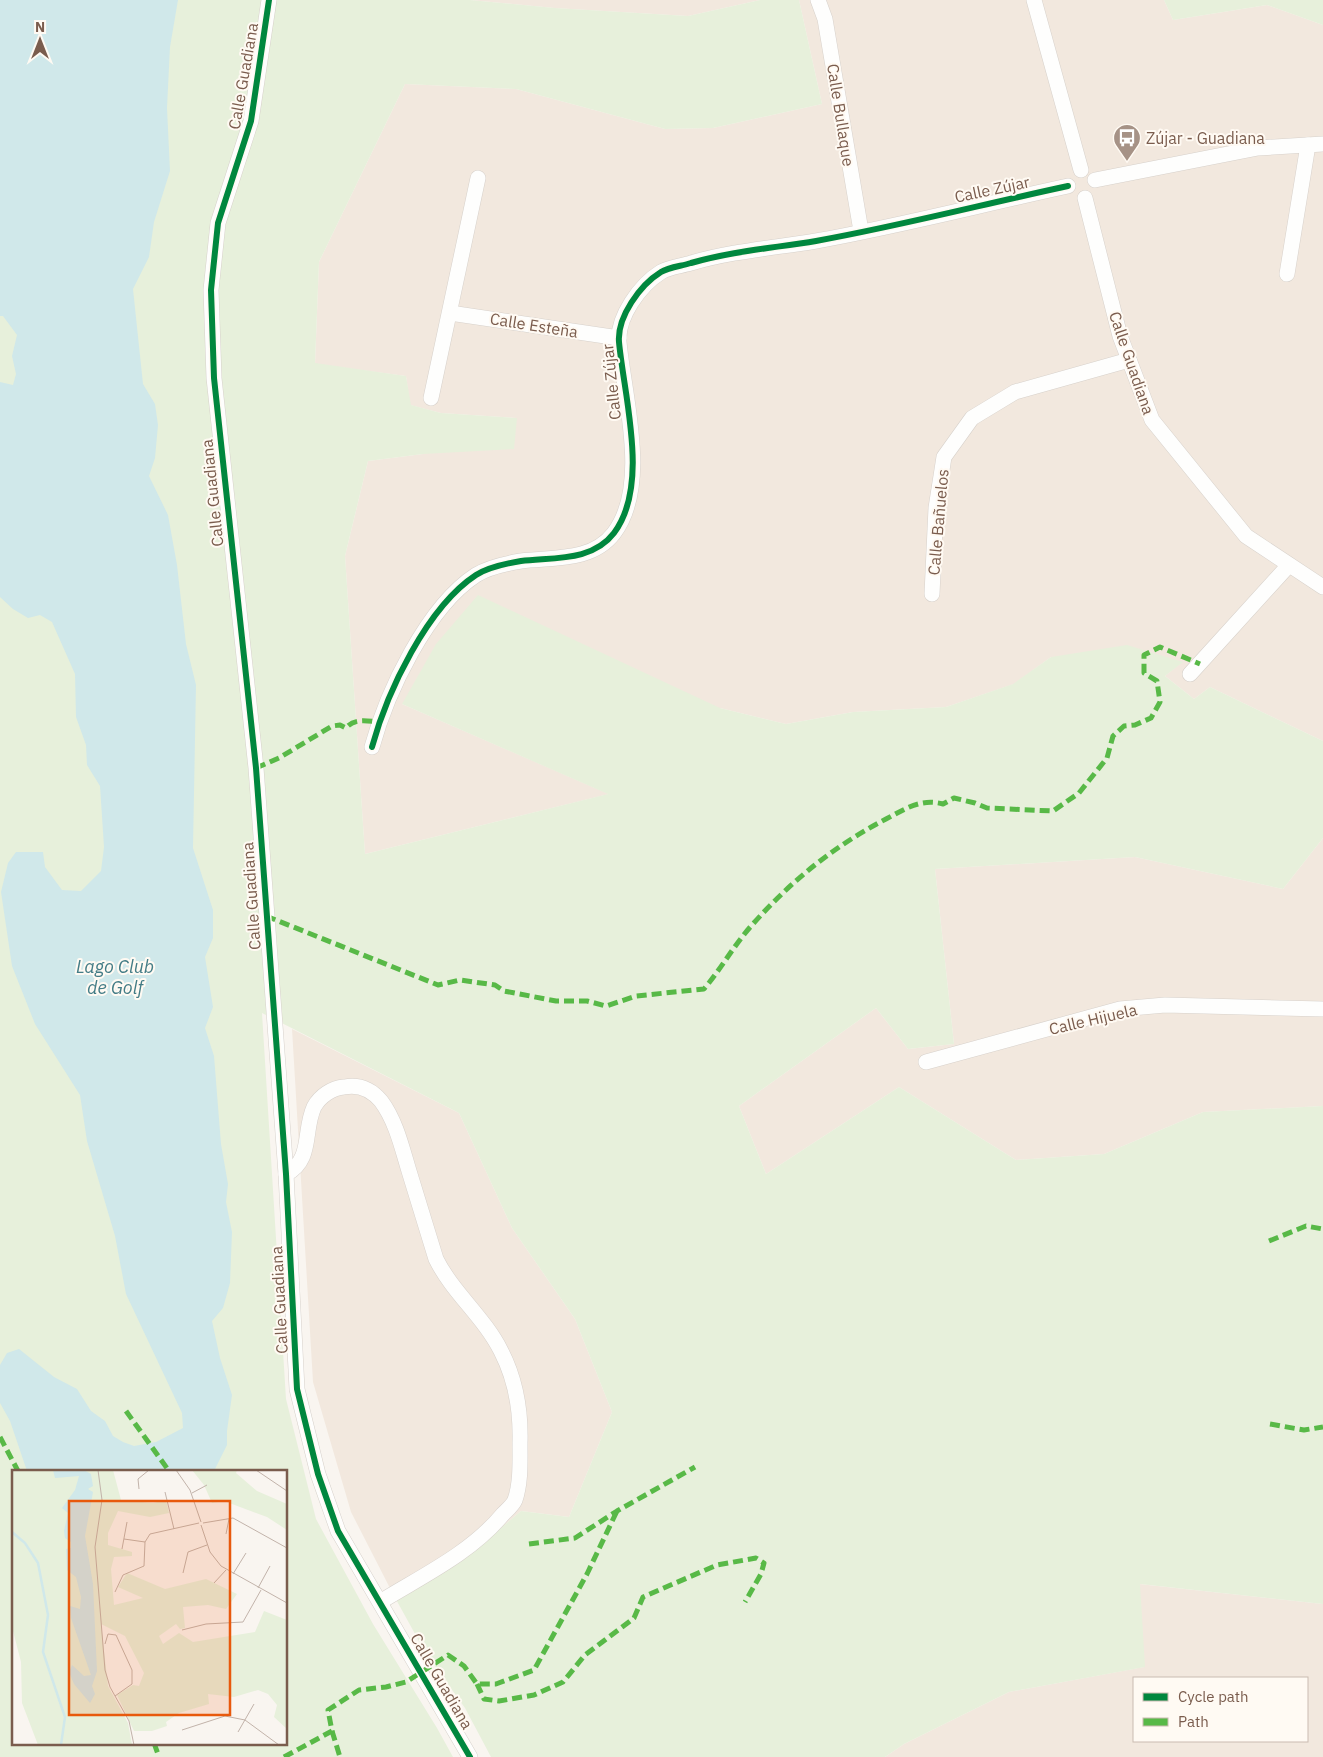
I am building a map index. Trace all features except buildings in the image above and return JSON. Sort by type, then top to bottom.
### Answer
[{"type":"street","name":"Calle Guadiana","points":[[269,0],[251,121],[218,223],[211,290],[214,378],[256,768],[286,1174],[297,1389],[318,1474],[338,1531],[470,1757]]},
{"type":"street","name":"Calle Bullaque","points":[[818,0],[825,19],[861,231]]},
{"type":"street","points":[[1034,0],[1081,170]]},
{"type":"street","points":[[1095,180],[1258,148],[1316,145],[1287,274]]},
{"type":"street","points":[[1081,170],[1090,172],[1095,180],[1093,192],[1085,198],[1072,194],[1068,186],[1070,177],[1081,170]]},
{"type":"street","points":[[431,398],[478,178]]},
{"type":"street","name":"Calle Zújar","points":[[372,748],[381,714],[403,668],[441,606],[478,573],[520,561],[568,558],[594,548],[613,534],[626,510],[633,466],[619,338],[625,316],[636,295],[662,272],[726,253],[816,241],[1068,186]]},
{"type":"street","name":"Calle Guadiana","points":[[1085,198],[1120,336],[1152,420],[1246,536],[1323,587]]},
{"type":"street","name":"Calle Esteña","points":[[450,312],[619,338]]},
{"type":"street","name":"Calle Bañuelos","points":[[932,594],[936,508],[944,457],[972,418],[1015,392],[1129,360]]},
{"type":"street","points":[[1190,674],[1289,565]]},
{"type":"street","name":"Calle Hijuela","points":[[926,1062],[1120,1009],[1165,1005],[1323,1009]]},
{"type":"street","points":[[286,1174],[297,1168],[304,1155],[312,1114],[322,1096],[336,1088],[354,1085],[369,1090],[381,1102],[397,1132],[436,1258],[444,1276],[501,1350],[515,1389],[520,1414],[520,1467],[514,1500],[496,1522],[471,1546],[380,1602]]},
{"type":"shaded area","points":[[470,0],[760,0],[688,16],[554,8]]},
{"type":"shaded area","points":[[799,0],[1164,0],[1173,20],[1267,5],[1323,25],[1323,741],[1210,687],[1194,699],[1165,676],[1182,662],[1051,657],[1014,684],[946,707],[853,712],[786,724],[720,708],[402,704],[609,794],[365,854],[345,556],[368,461],[423,454],[517,418],[441,413],[410,405],[406,376],[315,364],[319,262],[405,84],[516,89],[665,129],[713,128],[822,104]]},
{"type":"shaded area","points":[[1323,838],[1323,1106],[1203,1112],[1104,1154],[1016,1160],[899,1087],[766,1174],[739,1106],[876,1008],[908,1049],[954,1044],[935,869],[1135,857],[1283,889]]},
{"type":"shaded area","points":[[292,1029],[459,1113],[512,1228],[575,1319],[612,1412],[569,1517],[521,1511],[475,1550],[393,1594],[351,1512],[313,1382]]},
{"type":"shaded area","points":[[1139,1584],[1323,1604],[1323,1757],[885,1757],[904,1744],[1009,1692],[1144,1667]]},
{"type":"green space","points":[[0,0],[470,0],[555,8],[688,16],[760,0],[799,0],[822,104],[713,128],[665,129],[516,89],[405,84],[319,262],[315,363],[406,376],[411,405],[441,413],[517,418],[514,449],[423,454],[368,461],[345,556],[365,854],[608,794],[402,704],[436,644],[478,595],[720,708],[786,724],[853,712],[946,707],[1013,684],[1051,657],[1127,645],[1183,662],[1165,676],[1194,699],[1210,687],[1323,741],[1323,838],[1283,889],[1135,857],[935,869],[954,1044],[908,1049],[876,1008],[739,1106],[766,1174],[899,1087],[1016,1160],[1104,1154],[1203,1112],[1323,1106],[1323,1604],[1140,1584],[1145,1667],[1009,1692],[904,1744],[885,1757],[491,1757],[465,1708],[425,1652],[393,1594],[475,1550],[521,1511],[569,1517],[612,1412],[575,1319],[512,1228],[459,1113],[262,1013],[286,1399],[316,1519],[373,1624],[453,1757],[0,1757]]},
{"type":"green space","points":[[1164,0],[1323,0],[1323,25],[1267,5],[1173,20]]},
{"type":"water","name":"Lago Club de Golf","points":[[0,0],[178,0],[170,47],[167,108],[170,171],[154,222],[149,257],[133,289],[143,384],[155,404],[158,425],[155,458],[149,476],[168,515],[177,565],[186,644],[196,685],[193,848],[213,910],[213,938],[205,957],[213,1007],[205,1028],[214,1056],[221,1144],[228,1184],[226,1202],[232,1232],[230,1283],[223,1308],[212,1321],[220,1358],[232,1395],[227,1445],[214,1470],[27,1470],[10,1421],[0,1403],[0,1365],[7,1353],[19,1349],[54,1377],[77,1389],[91,1411],[105,1421],[113,1436],[123,1442],[134,1446],[156,1442],[183,1428],[182,1413],[126,1294],[115,1236],[87,1141],[80,1095],[35,1024],[12,966],[1,892],[8,863],[16,852],[43,852],[45,867],[62,890],[81,891],[101,871],[104,847],[100,786],[87,765],[86,745],[76,717],[75,674],[52,622],[40,615],[28,618],[13,609],[0,597],[0,382],[13,385],[16,374],[12,356],[17,335],[3,316],[0,316]]},
{"type":"marked path","points":[[266,916],[438,985],[460,980],[495,985],[504,991],[556,1001],[587,1001],[606,1006],[636,996],[704,989],[745,933],[767,909],[798,879],[849,841],[886,819],[920,803],[943,804],[954,798],[987,808],[1053,811],[1079,793],[1107,758],[1113,736],[1124,726],[1135,725],[1151,718],[1160,702],[1157,681],[1144,673],[1144,655],[1160,647],[1200,664]]},
{"type":"marked path","points":[[256,768],[279,758],[332,726],[340,725],[346,728],[357,721],[379,722]]},
{"type":"marked path","points":[[1269,1241],[1306,1226],[1323,1229]]},
{"type":"marked path","points":[[126,1411],[168,1470]]},
{"type":"marked path","points":[[1270,1424],[1304,1430],[1323,1427]]},
{"type":"marked path","points":[[0,1437],[17,1470]]},
{"type":"marked path","points":[[529,1544],[575,1538],[617,1511],[695,1467]]},
{"type":"marked path","points":[[284,1757],[332,1731],[328,1710],[359,1690],[386,1687],[406,1682],[448,1655],[464,1666],[477,1684],[496,1684],[534,1670],[587,1574],[617,1511]]},
{"type":"marked path","points":[[477,1684],[484,1699],[499,1701],[534,1695],[563,1682],[585,1655],[634,1618],[643,1597],[717,1565],[756,1558],[764,1563],[761,1574],[745,1602]]},
{"type":"marked path","points":[[332,1731],[340,1757]]},
{"type":"marked path","points":[[154,1744],[159,1757]]},
{"type":"cycle path","points":[[269,0],[251,121],[218,223],[211,290],[214,378],[256,768],[286,1174],[297,1389],[318,1474],[338,1531],[470,1757]]},
{"type":"cycle path","points":[[372,747],[388,701],[411,652],[441,608],[458,589],[476,575],[498,566],[521,561],[583,554],[595,549],[614,533],[625,513],[631,491],[633,466],[632,440],[619,332],[631,302],[653,278],[668,269],[706,259],[848,235],[1068,186]]},
{"type":"place","name":"Zújar - Guadiana","points":[[1127,162]]}]
